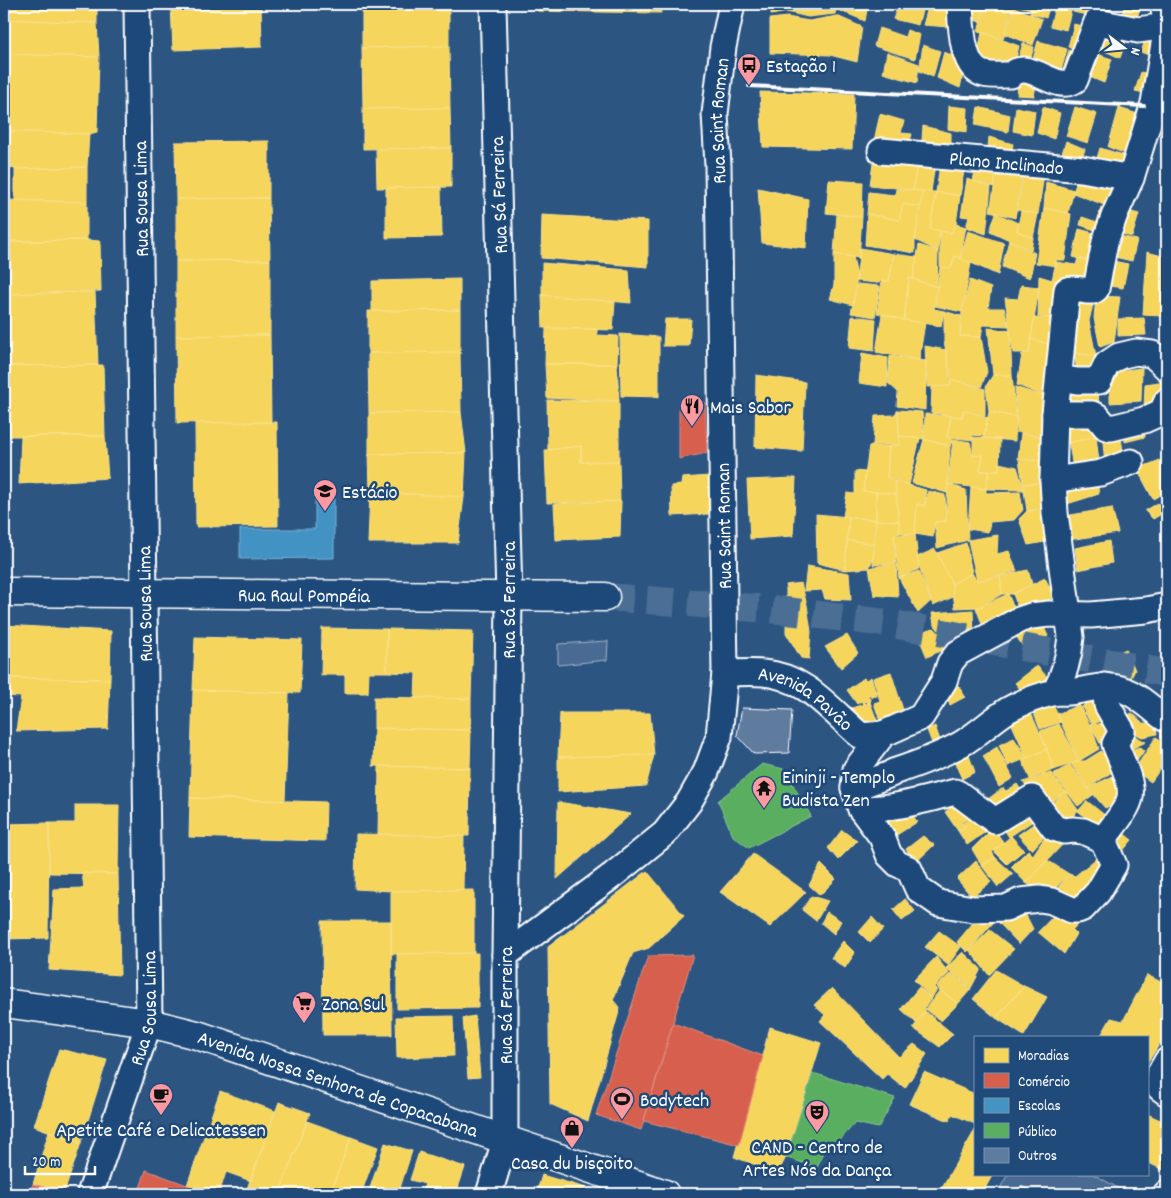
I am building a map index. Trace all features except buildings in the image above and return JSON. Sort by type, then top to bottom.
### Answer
[{"type":"main road","name":"Rua Raul Pompéia","points":[[4,592],[605,597]]},
{"type":"main road","name":"Avenida Nossa Senhora de Copacabana","points":[[4,1003],[149,1023],[197,1035],[664,1194]]},
{"type":"street","name":"Rua Sousa Lima","points":[[90,1194],[149,1023],[137,4]]},
{"type":"street","name":"Rua Sá Ferreira","points":[[489,1194],[505,1141],[509,596],[493,4]]},
{"type":"street","name":"Rua Saint Roman","points":[[505,955],[613,876],[665,833],[689,802],[706,772],[719,737],[725,673],[718,165],[715,114],[723,47],[732,4]]},
{"type":"street","points":[[960,4],[966,54],[978,72],[1011,75],[1016,70],[1023,69],[1061,83],[1070,84],[1075,80],[1097,22],[1138,30],[1167,26]]},
{"type":"street","points":[[1055,692],[1060,684],[1070,649],[1071,637],[1055,513],[1054,480],[1055,414],[1067,290],[1074,288],[1089,292],[1096,289],[1105,242],[1131,178],[1154,102],[1167,26],[1163,4]]},
{"type":"street","name":"Plano Inclinado","points":[[881,151],[1082,169],[1131,178]]},
{"type":"street","points":[[1059,378],[1077,381],[1099,381],[1107,364],[1119,356],[1136,352],[1152,354],[1167,368]]},
{"type":"street","points":[[1055,414],[1092,414],[1097,416],[1106,427],[1111,428],[1144,420],[1162,412],[1167,401]]},
{"type":"street","points":[[1054,480],[1101,473],[1131,462]]},
{"type":"street","name":"Avenida Pavão","points":[[725,673],[764,673],[782,677],[804,686],[861,736],[883,734],[921,717],[944,681],[950,663],[958,652],[1019,620],[1031,616],[1049,614],[1091,615],[1146,610],[1167,606]]},
{"type":"street","points":[[1103,840],[1128,804],[1130,796],[1129,782],[1115,744],[1122,731],[1107,705],[1105,686]]},
{"type":"street","points":[[858,798],[961,744],[1007,710],[1055,692],[1062,693],[1105,686],[1126,690],[1164,718]]},
{"type":"street","points":[[858,798],[877,808],[922,801],[955,792],[995,820],[1032,798],[1054,828],[1060,831],[1083,831],[1103,840],[1114,865],[1098,892],[1083,908],[1072,910],[1052,901],[1040,899],[1020,901],[1006,908],[963,908],[938,903],[918,889],[909,869],[898,864],[889,855],[882,837],[858,798],[856,769],[883,734]]},
{"type":"street","points":[[1167,1061],[1159,1075],[1160,1088],[1167,1093]]},
{"type":"shaded area","points":[[608,641],[607,660],[558,665],[558,644]]},
{"type":"shaded area","points":[[1007,1176],[1097,1176],[1129,1194],[997,1194]]},
{"type":"tunnel","points":[[605,597],[769,609],[887,623],[1167,673]]},
{"type":"railway","points":[[749,86],[1144,106]]},
{"type":"place","name":"Estação 1","points":[[749,86]]},
{"type":"place","name":"Mais Sabor","points":[[692,427]]},
{"type":"place","name":"Estácio","points":[[325,512]]},
{"type":"place","name":"Eininji - Templo Budista Zen","points":[[764,809]]},
{"type":"place","name":"Zona Sul","points":[[304,1024]]},
{"type":"place","name":"Apetite Café e Delicatessen","points":[[161,1116]]},
{"type":"place","name":"Bodytech","points":[[622,1120]]},
{"type":"place","name":"CAND - Centro de Artes Nós da Dança","points":[[817,1133]]},
{"type":"place","name":"Casa du bisçoito","points":[[572,1149]]}]
